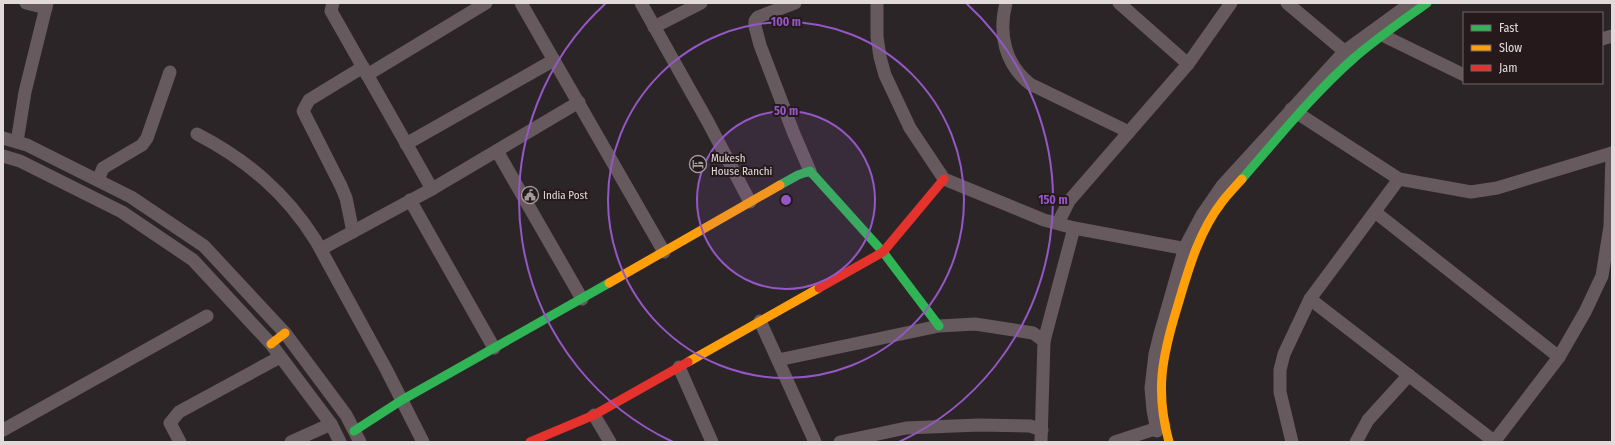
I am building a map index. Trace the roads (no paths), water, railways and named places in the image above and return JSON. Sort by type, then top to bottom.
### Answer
[{"type":"street","points":[[17,142],[25,92],[47,5],[26,3]]},
{"type":"street","points":[[333,3],[330,11],[432,189]]},
{"type":"street","points":[[353,232],[346,198],[341,186],[302,111],[309,100],[365,71],[486,3]]},
{"type":"street","points":[[521,3],[664,252]]},
{"type":"street","points":[[641,3],[708,122],[750,202]]},
{"type":"street","points":[[654,27],[701,3]]},
{"type":"street","points":[[795,3],[758,17],[755,21],[755,26],[760,45],[794,134],[810,171],[883,252],[938,326]]},
{"type":"street","points":[[877,3],[877,37],[885,75],[910,128],[944,179],[1044,220],[1074,228],[1190,249]]},
{"type":"street","points":[[1006,3],[1003,27],[1005,44],[1010,61],[1019,75],[1030,84],[1128,132]]},
{"type":"street","points":[[1119,3],[1188,64]]},
{"type":"street","points":[[1058,223],[1069,201],[1188,64],[1231,3]]},
{"type":"street","points":[[1169,442],[1153,410],[1151,388],[1155,354],[1160,334],[1202,215],[1217,192],[1349,55],[1379,32],[1411,3]]},
{"type":"street","points":[[1379,32],[1427,3]]},
{"type":"street","points":[[1289,4],[1349,55]]},
{"type":"street","points":[[1379,32],[1463,74]]},
{"type":"street","points":[[406,144],[554,60]]},
{"type":"street","points":[[98,180],[103,168],[142,145],[147,138],[170,72]]},
{"type":"street","points":[[321,249],[432,189],[579,102]]},
{"type":"street","points":[[1295,112],[1399,180],[1471,192],[1497,188],[1612,153],[1610,226],[1602,276],[1585,312],[1559,357],[1495,442],[1310,299]]},
{"type":"street","points":[[197,134],[231,153],[259,173],[304,221],[321,249],[423,442]]},
{"type":"street","points":[[3,138],[27,145],[131,197],[204,246],[285,333],[346,415],[357,436],[402,400],[798,175],[810,171]]},
{"type":"street","points":[[497,151],[582,299]]},
{"type":"street","points":[[3,156],[20,161],[122,212],[193,260],[271,344],[331,424],[340,442]]},
{"type":"street","points":[[530,442],[594,415],[883,252],[944,179]]},
{"type":"street","points":[[1292,442],[1280,392],[1280,370],[1288,344],[1310,299],[1399,180]]},
{"type":"street","points":[[410,200],[494,348]]},
{"type":"street","points":[[1374,212],[1559,357]]},
{"type":"street","points":[[1041,436],[1044,340],[1074,228]]},
{"type":"street","points":[[3,430],[208,316]]},
{"type":"street","points":[[760,321],[815,442]]},
{"type":"street","points":[[778,360],[938,326],[975,324],[1033,333],[1044,340]]},
{"type":"street","points":[[271,344],[285,333]]},
{"type":"street","points":[[180,442],[170,423],[179,412],[280,357]]},
{"type":"street","points":[[678,367],[712,442]]},
{"type":"street","points":[[1356,442],[1368,420],[1409,375]]},
{"type":"street","points":[[594,415],[610,442]]},
{"type":"street","points":[[291,442],[331,424]]},
{"type":"street","points":[[840,442],[906,428],[980,425],[1030,426],[1041,436]]},
{"type":"street","points":[[1115,442],[1161,427]]},
{"type":"street","points":[[1160,442],[1161,427]]},
{"type":"place","name":"Mukesh House Ranchi","points":[[698,164]]},
{"type":"place","name":"India Post","points":[[530,195]]}]
